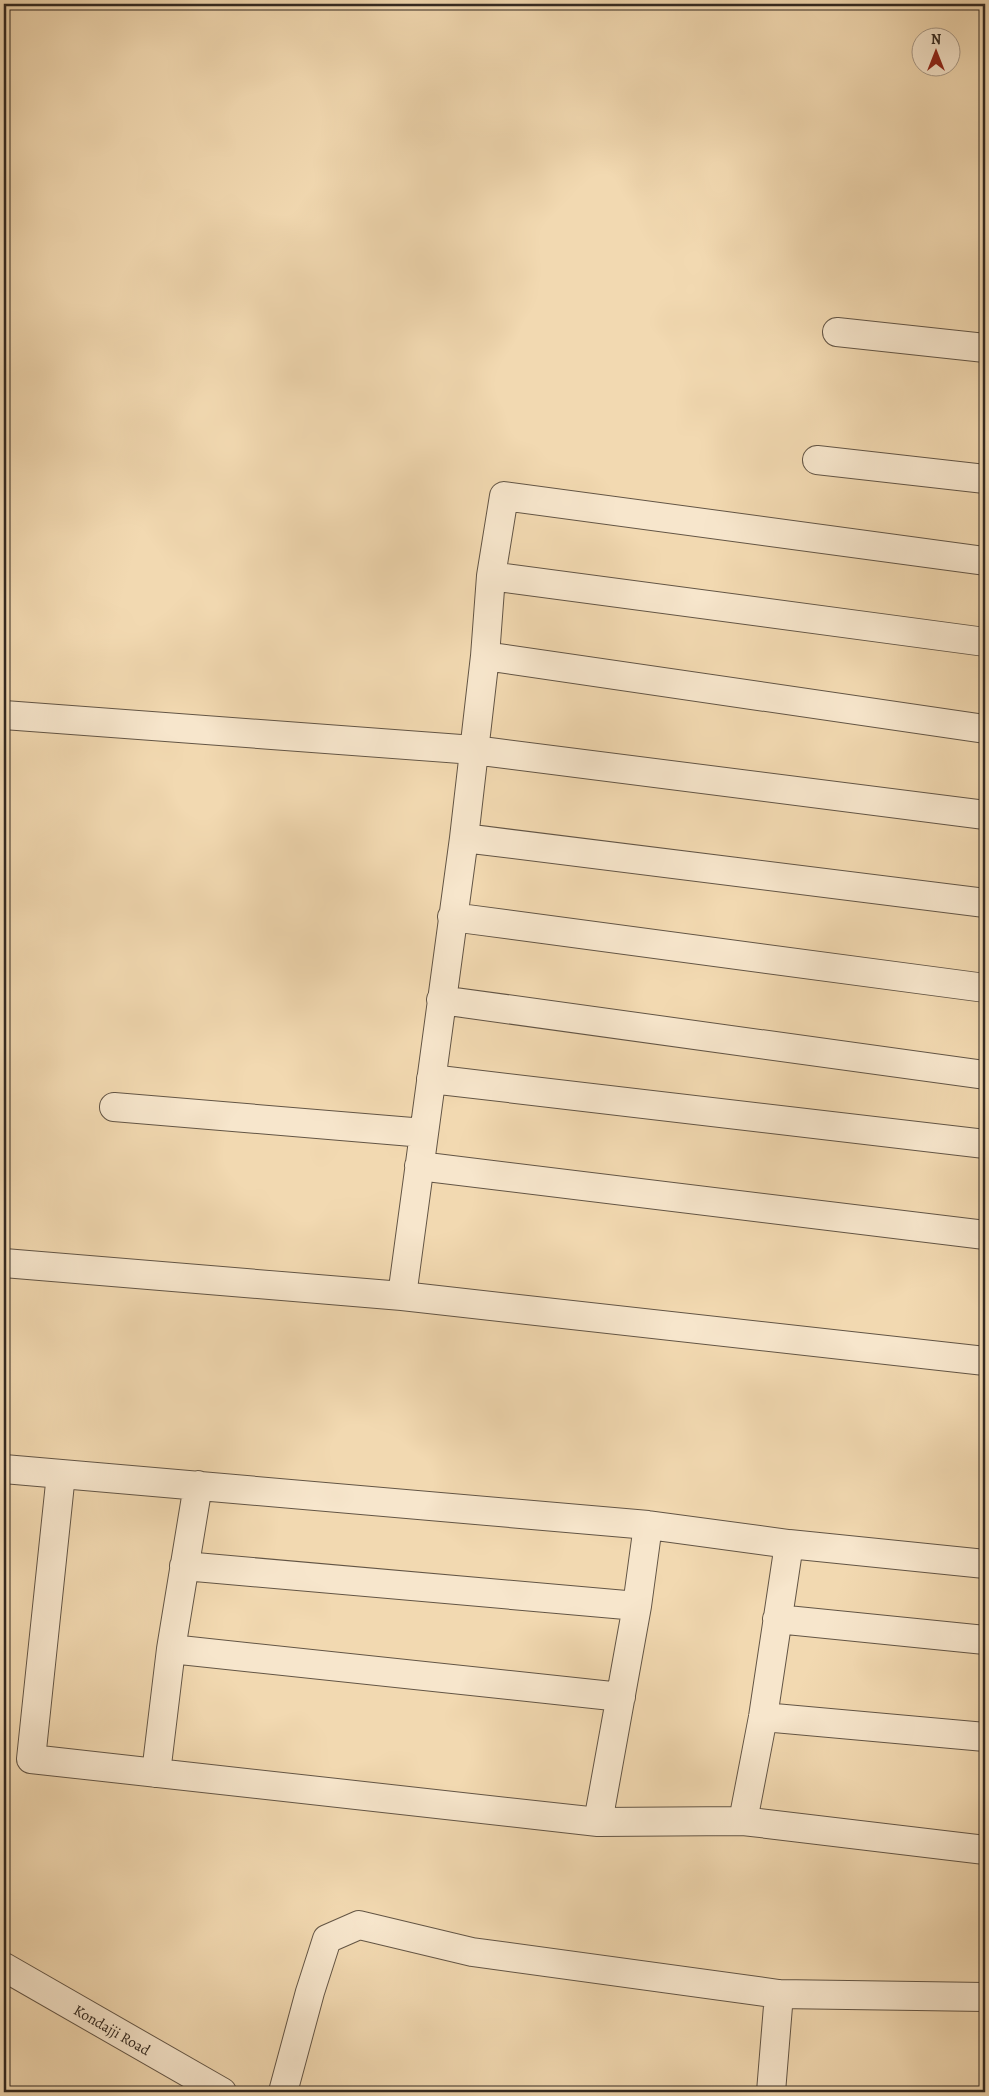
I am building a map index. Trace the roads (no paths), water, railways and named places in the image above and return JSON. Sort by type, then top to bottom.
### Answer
[{"type":"street","points":[[838,332],[985,348]]},
{"type":"street","points":[[817,460],[985,479]]},
{"type":"street","points":[[402,1296],[464,838],[485,656],[491,576],[504,496],[985,561]]},
{"type":"street","points":[[491,576],[985,642]]},
{"type":"street","points":[[485,656],[985,729]]},
{"type":"street","points":[[4,715],[474,750],[985,815]]},
{"type":"street","points":[[464,838],[985,903]]},
{"type":"street","points":[[452,917],[985,988]]},
{"type":"street","points":[[441,1000],[985,1075]]},
{"type":"street","points":[[431,1079],[985,1144]]},
{"type":"street","points":[[114,1107],[424,1133]]},
{"type":"street","points":[[419,1166],[985,1236]]},
{"type":"street","points":[[4,1263],[402,1296],[985,1361]]},
{"type":"street","points":[[4,1469],[648,1525],[789,1544],[985,1564]]},
{"type":"street","points":[[61,1474],[31,1759],[598,1822],[743,1821],[985,1850]]},
{"type":"street","points":[[156,1773],[171,1649],[198,1486]]},
{"type":"street","points":[[598,1822],[637,1606],[648,1525]]},
{"type":"street","points":[[743,1821],[762,1717],[789,1544]]},
{"type":"street","points":[[184,1566],[637,1606]]},
{"type":"street","points":[[777,1619],[985,1640]]},
{"type":"street","points":[[171,1649],[621,1697]]},
{"type":"street","points":[[762,1717],[985,1737]]},
{"type":"street","points":[[283,2092],[310,1992],[327,1939],[359,1925],[472,1952],[779,1994],[985,1997]]},
{"type":"street","name":"Kondajji Road","points":[[4,1967],[222,2092]]},
{"type":"street","points":[[772,2092],[779,1994]]}]
